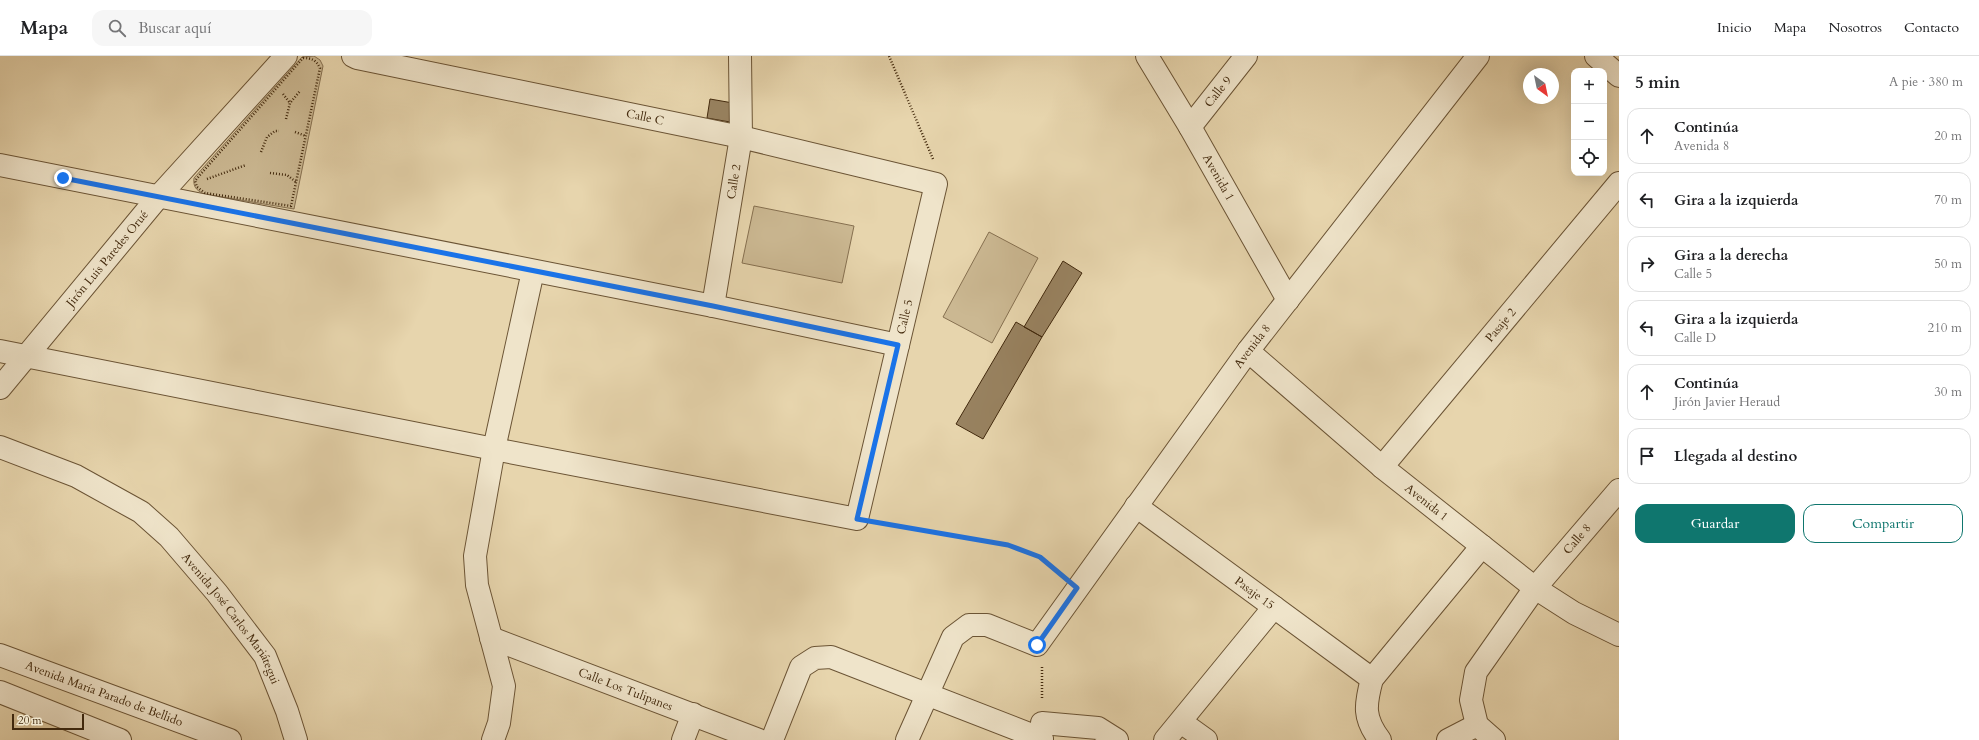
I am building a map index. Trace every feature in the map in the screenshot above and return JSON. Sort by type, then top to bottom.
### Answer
[{"type":"street","name":"Jirón Luis Paredes Orué","points":[[0,388],[159,196],[286,56]]},
{"type":"street","name":"Calle C","points":[[352,56],[741,137],[936,184]]},
{"type":"street","name":"Calle 2","points":[[713,306],[741,137],[740,56]]},
{"type":"street","name":"Avenida 1","points":[[1147,56],[1190,127],[1288,300]]},
{"type":"street","name":"Calle 9","points":[[1190,127],[1246,56]]},
{"type":"street","name":"Avenida 8","points":[[1037,645],[1248,351],[1478,56]]},
{"type":"street","points":[[1596,56],[1619,76]]},
{"type":"street","points":[[0,165],[713,306],[898,345]]},
{"type":"street","name":"Pasaje 2","points":[[1382,467],[1619,183]]},
{"type":"street","name":"Calle 5","points":[[857,519],[936,184]]},
{"type":"street","points":[[493,740],[499,723],[504,686],[477,585],[474,556],[494,449],[532,270]]},
{"type":"street","points":[[0,351],[857,519]]},
{"type":"street","name":"Avenida 1","points":[[1248,351],[1382,467],[1535,588],[1574,613],[1619,635]]},
{"type":"street","name":"Avenida José Carlos Mariátegui","points":[[0,447],[76,476],[141,512],[169,537],[217,593],[265,656],[287,712],[296,740]]},
{"type":"street","name":"Calle 8","points":[[1477,725],[1471,700],[1476,672],[1535,588],[1619,490]]},
{"type":"street","name":"Pasaje 15","points":[[1136,506],[1372,679]]},
{"type":"street","points":[[1380,740],[1370,726],[1366,700],[1372,679],[1482,546]]},
{"type":"street","points":[[1165,740],[1274,607]]},
{"type":"street","points":[[907,740],[953,637],[969,625],[987,625],[1037,645]]},
{"type":"street","name":"Calle Los Tulipanes","points":[[491,638],[759,740]]},
{"type":"street","name":"Avenida María Parado de Bellido","points":[[0,656],[230,740]]},
{"type":"street","points":[[772,740],[801,667],[815,658],[831,658],[927,694],[1042,731],[1098,728],[1116,740]]},
{"type":"street","points":[[0,692],[115,739]]},
{"type":"street","points":[[683,740],[693,714]]},
{"type":"street","points":[[1181,722],[1206,740]]},
{"type":"street","points":[[1448,740],[1477,725],[1494,740]]},
{"type":"path","points":[[889,56],[937,169],[936,184]]},
{"type":"path","points":[[199,176],[304,58],[311,58],[316,61],[320,68],[293,197]]},
{"type":"path","points":[[286,120],[290,103],[300,91]]},
{"type":"path","points":[[261,152],[267,137],[274,130],[279,132]]},
{"type":"path","points":[[295,132],[306,136]]},
{"type":"path","points":[[270,173],[287,175],[296,182]]},
{"type":"path","points":[[857,519],[1008,545],[1040,557],[1077,588]]},
{"type":"path","points":[[1037,645],[1042,671],[1042,731]]},
{"type":"shaded area","points":[[314,56],[320,60],[323,66],[294,209],[204,194],[197,190],[194,184],[194,178],[302,57]]},
{"type":"shaded area","points":[[754,206],[854,226],[842,283],[742,263]]},
{"type":"shaded area","points":[[989,232],[1038,258],[992,343],[943,317]]},
{"type":"building","points":[[710,99],[733,103],[730,122],[707,118]]},
{"type":"building","points":[[1063,261],[1082,273],[1042,337],[1024,327]]},
{"type":"building","points":[[1016,322],[1042,337],[983,439],[956,424]]},
{"type":"route","points":[[63,178],[713,306],[898,345],[857,519],[1008,545],[1040,557],[1077,588],[1037,645]]}]
